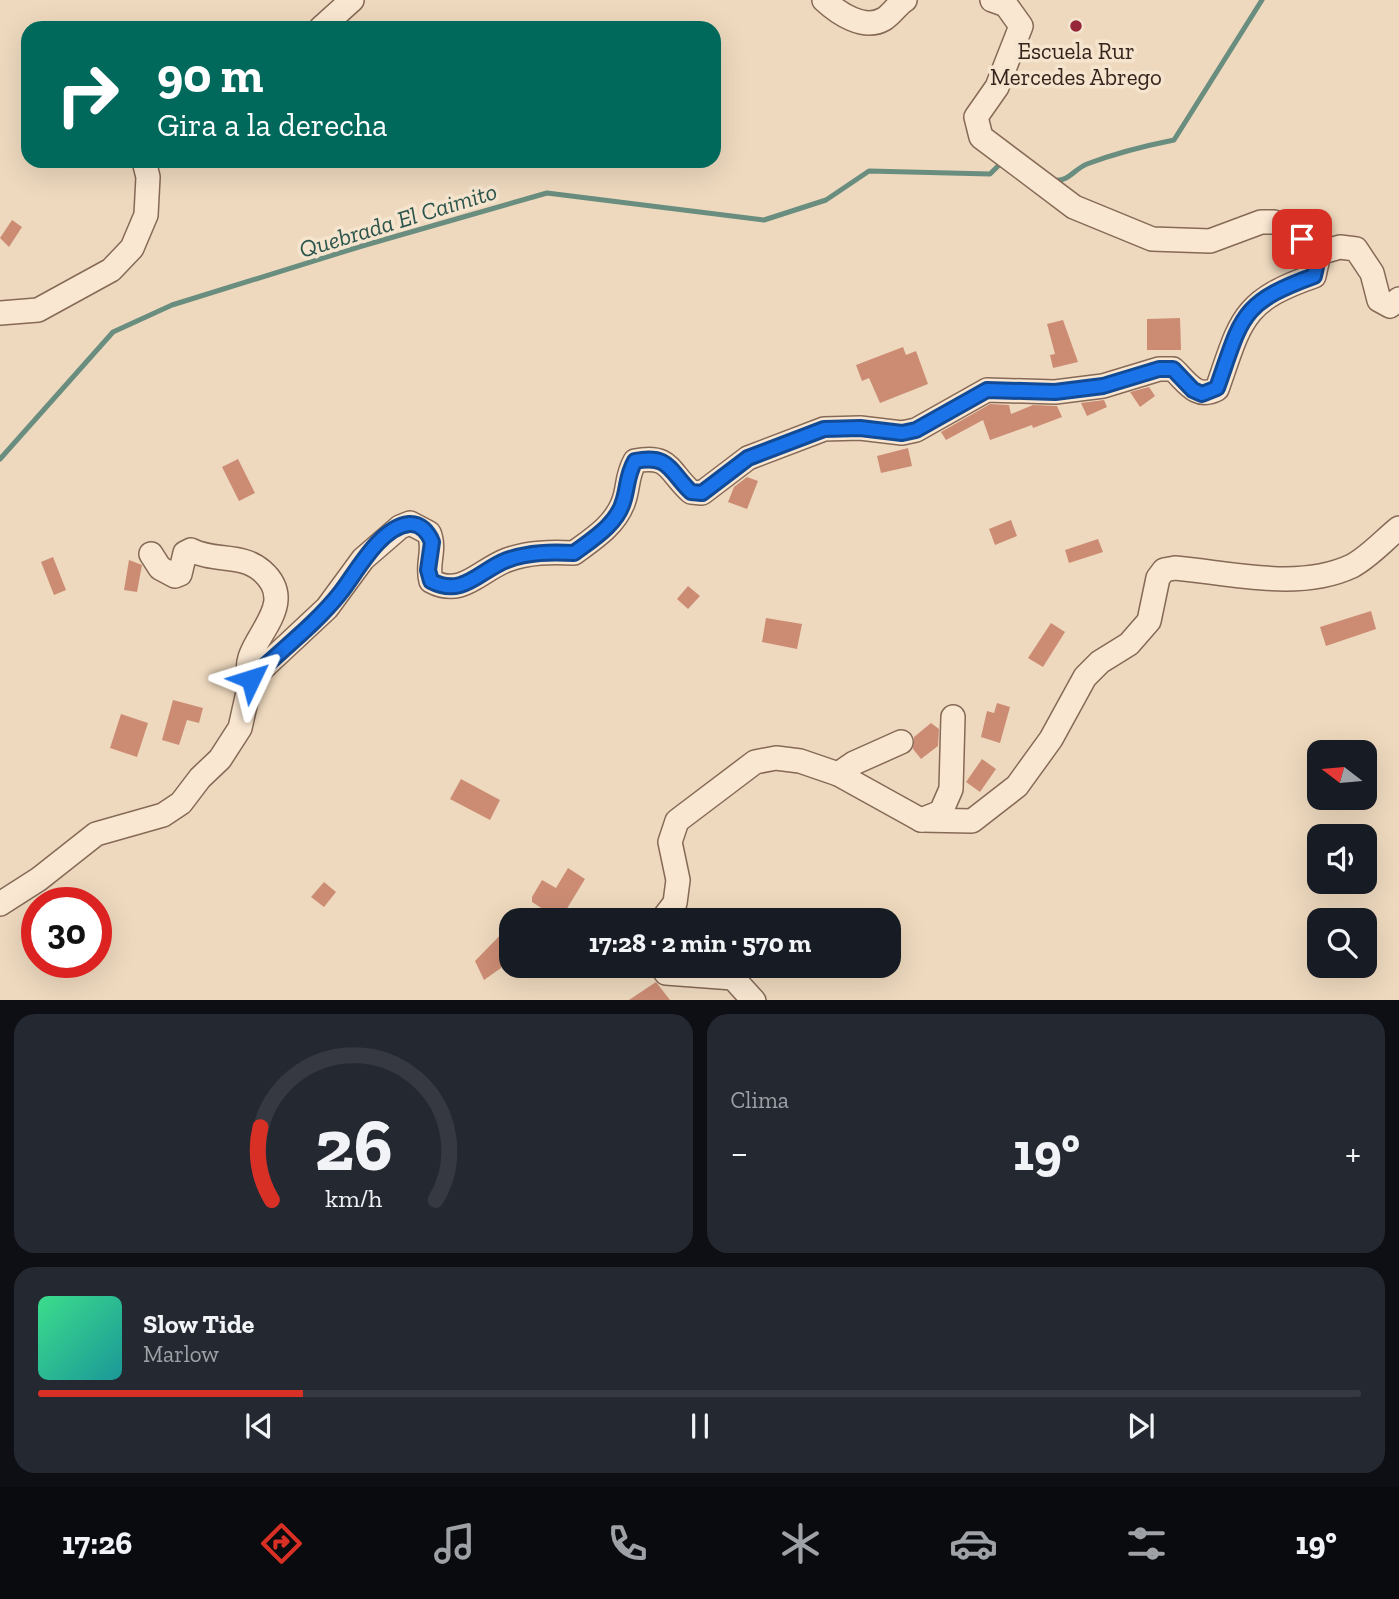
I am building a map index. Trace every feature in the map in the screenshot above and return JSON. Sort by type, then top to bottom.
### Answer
[{"type":"street","points":[[329,21],[352,0]]},
{"type":"street","points":[[824,0],[841,16],[866,22],[882,20],[905,0]]},
{"type":"street","points":[[992,0],[1006,5],[1021,26],[997,87],[976,117],[981,137],[1074,208],[1152,239],[1210,241],[1261,222],[1274,222],[1286,226],[1319,253]]},
{"type":"street","points":[[0,313],[38,310],[111,270],[132,248],[146,215],[148,177],[146,168]]},
{"type":"street","points":[[1319,253],[1340,247],[1356,249],[1372,273],[1379,300],[1390,306],[1399,299]]},
{"type":"street","points":[[0,904],[39,879],[96,834],[163,815],[181,803],[200,778],[220,760],[240,728],[251,679],[327,608],[363,559],[400,527],[410,523],[423,528],[432,542],[428,570],[431,581],[451,587],[471,582],[506,560],[544,552],[574,553],[615,519],[624,500],[627,476],[635,461],[654,457],[669,465],[691,492],[702,493],[748,458],[816,432],[860,428],[902,433],[916,430],[987,390],[1055,392],[1103,386],[1159,369],[1173,369],[1193,390],[1211,392],[1217,388],[1241,322],[1263,298],[1314,276],[1319,253]]},
{"type":"street","points":[[671,908],[675,903],[678,880],[670,842],[677,821],[755,762],[776,758],[800,761],[838,774],[921,820],[972,821],[1017,786],[1051,739],[1085,677],[1100,662],[1129,644],[1149,621],[1158,578],[1164,570],[1175,568],[1304,580],[1330,575],[1355,564],[1399,528]]},
{"type":"street","points":[[151,554],[160,569],[175,576],[180,574],[185,553],[191,550],[204,557],[228,557],[247,562],[261,570],[268,578],[274,590],[273,617],[249,655],[247,670],[251,679]]},
{"type":"street","points":[[921,820],[942,812],[951,789],[953,718]]},
{"type":"street","points":[[838,774],[854,763],[901,742]]},
{"type":"street","points":[[733,978],[754,1000]]},
{"type":"building","points":[[12,220],[22,227],[9,247],[0,238]]},
{"type":"building","points":[[1180,318],[1181,350],[1147,350],[1147,319]]},
{"type":"building","points":[[1063,320],[1078,362],[1053,368],[1050,355],[1055,354],[1047,324]]},
{"type":"building","points":[[903,347],[906,355],[916,351],[928,384],[880,403],[869,378],[862,381],[856,365]]},
{"type":"building","points":[[1149,387],[1155,396],[1140,407],[1130,392]]},
{"type":"building","points":[[1104,400],[1107,407],[1087,416],[1081,403]]},
{"type":"building","points":[[990,404],[1009,405],[1011,414],[1033,405],[1057,406],[1062,417],[990,440],[983,420],[946,440],[941,432]]},
{"type":"building","points":[[908,448],[912,466],[881,473],[877,456]]},
{"type":"building","points":[[238,459],[255,493],[239,501],[222,467]]},
{"type":"building","points":[[747,477],[758,481],[747,509],[728,502],[734,487]]},
{"type":"building","points":[[1011,520],[1017,536],[995,545],[989,529]]},
{"type":"building","points":[[1098,539],[1103,552],[1069,563],[1065,550]]},
{"type":"building","points":[[53,557],[66,590],[54,595],[41,562]]},
{"type":"building","points":[[129,560],[142,565],[137,592],[124,590]]},
{"type":"building","points":[[688,586],[700,596],[688,609],[677,599]]},
{"type":"building","points":[[1371,611],[1376,629],[1326,646],[1320,627]]},
{"type":"building","points":[[766,618],[802,624],[797,649],[762,642]]},
{"type":"building","points":[[1051,623],[1065,632],[1043,667],[1028,658]]},
{"type":"building","points":[[173,700],[203,708],[199,723],[187,720],[179,745],[162,740]]},
{"type":"building","points":[[997,703],[1010,707],[1000,743],[981,737],[987,711],[994,713]]},
{"type":"building","points":[[121,714],[148,723],[137,757],[110,748]]},
{"type":"building","points":[[931,723],[939,729],[938,746],[921,759],[913,749],[914,737]]},
{"type":"building","points":[[982,759],[996,769],[980,792],[966,782]]},
{"type":"building","points":[[461,779],[500,800],[490,820],[450,799]]},
{"type":"building","points":[[568,868],[585,879],[567,908],[541,908],[532,902],[542,880],[556,888]]},
{"type":"building","points":[[324,882],[336,892],[324,907],[311,897]]},
{"type":"building","points":[[499,936],[499,969],[484,980],[475,961]]},
{"type":"building","points":[[656,982],[670,1000],[629,1000]]},
{"type":"waterway","name":"Quebrada El Caimito","points":[[1054,180],[1064,179],[1082,166],[1109,156],[1174,140],[1262,0]]},
{"type":"waterway","name":"Quebrada El Caimito","points":[[0,459],[113,332],[172,305],[362,246],[547,193],[764,220],[826,200],[869,171],[990,174],[1004,160]]},
{"type":"place","name":"Escuela Rur Mercedes Abrego","points":[[1076,26]]},
{"type":"route","points":[[251,679],[327,608],[343,590],[363,559],[400,527],[410,523],[429,533],[432,542],[428,570],[431,581],[440,586],[464,585],[506,560],[544,552],[574,553],[615,519],[624,500],[627,476],[635,461],[654,457],[669,465],[691,492],[702,493],[734,466],[748,458],[824,429],[883,429],[902,433],[916,430],[987,390],[999,388],[1055,392],[1103,386],[1159,369],[1173,369],[1193,390],[1202,394],[1211,392],[1217,388],[1234,334],[1241,322],[1263,298],[1284,286],[1314,276],[1319,253],[1302,239]]}]
